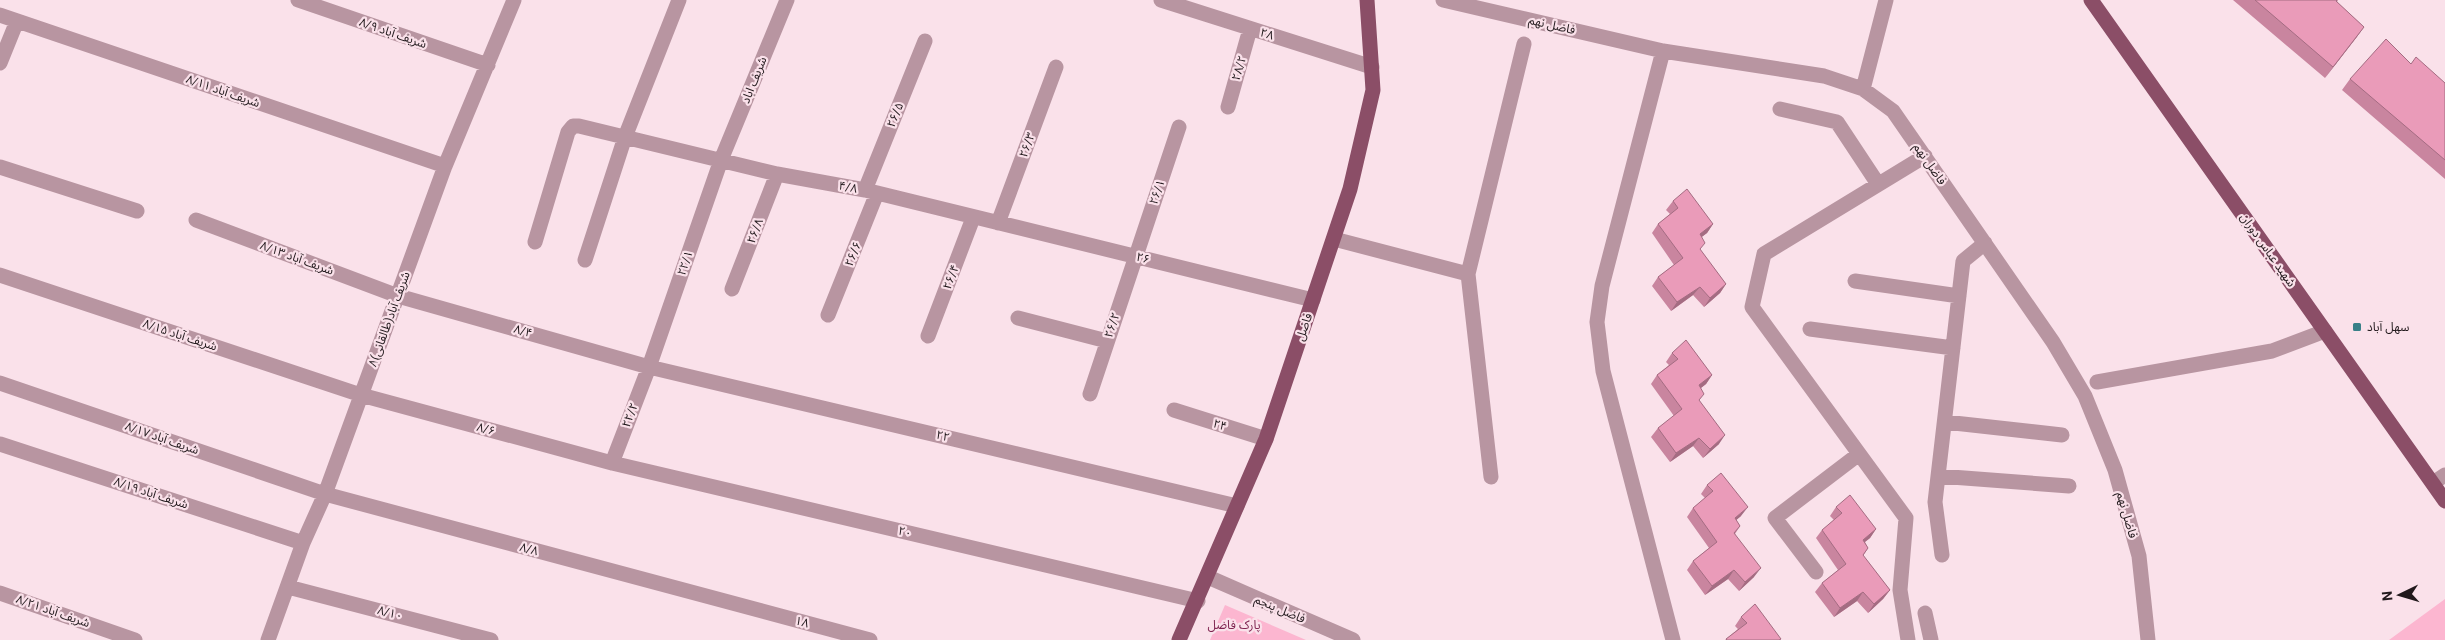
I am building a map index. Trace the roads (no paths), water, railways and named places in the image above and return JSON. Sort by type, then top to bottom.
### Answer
[{"type":"main road","name":"فاضل","points":[[1179,640],[1198,601],[1266,439],[1350,189],[1373,90],[1367,0]]},
{"type":"main road","name":"شهید عباس دوران","points":[[2091,0],[2325,331],[2439,479],[2445,501]]},
{"type":"street","name":"شریف آباد ۸/۹","points":[[298,0],[488,65]]},
{"type":"street","name":"۸شریف آباد(طالقانی)","points":[[268,640],[303,543],[325,494],[445,166],[514,0]]},
{"type":"street","points":[[586,260],[625,137],[679,0]]},
{"type":"street","name":"شریف اباد","points":[[721,160],[787,0]]},
{"type":"street","name":"۲۸","points":[[1161,0],[1202,6],[1250,29],[1372,67]]},
{"type":"street","name":"فاضل نهم","points":[[1443,0],[1663,51],[1824,76],[1863,90],[1894,111],[2053,342],[2084,396],[2115,470],[2139,556],[2148,640]]},
{"type":"street","points":[[1863,90],[1886,0]]},
{"type":"street","name":"شریف آباد ۸/۱۱","points":[[0,15],[445,166]]},
{"type":"street","points":[[0,63],[17,21]]},
{"type":"street","name":"۲۸/۲","points":[[1228,107],[1250,29]]},
{"type":"street","name":"۲۶/۵","points":[[871,191],[925,41]]},
{"type":"street","points":[[1491,477],[1468,274],[1524,44]]},
{"type":"street","points":[[1663,51],[1602,286],[1597,322],[1603,371],[1673,640]]},
{"type":"street","name":"۲۶/۳","points":[[998,223],[1056,67]]},
{"type":"street","points":[[1780,109],[1837,122],[1878,184]]},
{"type":"street","name":"۴/۸","points":[[535,242],[568,132],[573,126],[777,174],[871,191],[973,218]]},
{"type":"street","name":"۲۶/۱","points":[[1135,256],[1178,127]]},
{"type":"street","points":[[1908,640],[1900,590],[1906,518],[1752,307],[1764,254],[1925,156]]},
{"type":"street","name":"۲۲/۱","points":[[649,367],[721,160]]},
{"type":"street","points":[[0,167],[137,210]]},
{"type":"street","name":"۲۶/۸","points":[[732,289],[777,174]]},
{"type":"street","name":"۲۶/۶","points":[[828,315],[871,191]]},
{"type":"street","name":"۲۶","points":[[973,218],[1313,300]]},
{"type":"street","name":"۲۶/۴","points":[[928,336],[973,218]]},
{"type":"street","name":"شریف آباد ۸/۱۳","points":[[196,220],[398,296]]},
{"type":"street","points":[[1334,239],[1468,274]]},
{"type":"street","points":[[1942,555],[1936,502],[1958,296],[1963,261],[1985,243]]},
{"type":"street","name":"۲۶/۲","points":[[1090,394],[1135,256]]},
{"type":"street","name":"شریف آباد ۸/۱۵","points":[[0,275],[361,396]]},
{"type":"street","points":[[1856,281],[1958,296]]},
{"type":"street","name":"۸/۴","points":[[398,296],[649,367]]},
{"type":"street","points":[[1018,318],[1107,341]]},
{"type":"street","points":[[1810,329],[1953,348]]},
{"type":"street","points":[[2097,382],[2272,352],[2325,331]]},
{"type":"street","name":"۲۲/۲","points":[[612,463],[649,367]]},
{"type":"street","name":"۲۲","points":[[649,367],[1237,506]]},
{"type":"street","name":"شریف آباد ۸/۱۷","points":[[0,383],[325,494]]},
{"type":"street","name":"۸/۶","points":[[361,396],[612,463]]},
{"type":"street","name":"۲۴","points":[[1174,410],[1266,439]]},
{"type":"street","points":[[1945,422],[2062,435]]},
{"type":"street","name":"شریف آباد ۸/۱۹","points":[[0,444],[303,543]]},
{"type":"street","points":[[1816,572],[1775,518],[1859,454]]},
{"type":"street","name":"۲۰","points":[[612,463],[1198,601]]},
{"type":"street","points":[[1938,476],[2069,486]]},
{"type":"street","name":"۸/۸","points":[[325,494],[733,603]]},
{"type":"street","name":"فاضل پنجم","points":[[1208,577],[1353,640]]},
{"type":"street","name":"۸/۱۰","points":[[288,587],[491,640]]},
{"type":"street","name":"شریف آباد ۸/۲۱","points":[[0,593],[135,640]]},
{"type":"street","name":"۱۸","points":[[733,603],[870,640]]},
{"type":"street","points":[[1925,613],[1931,640]]},
{"type":"place","name":"سهل آباد","points":[[2357,327]]},
{"type":"park label","name":"پارک فاضل","points":[[1234,625]]}]
